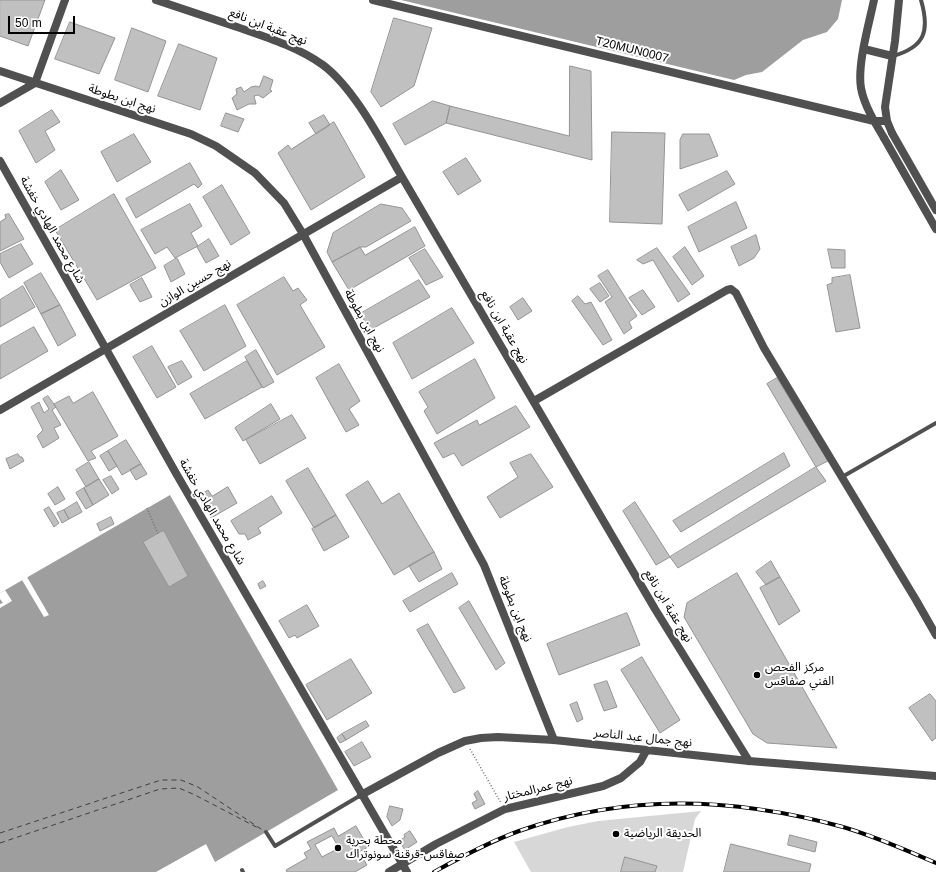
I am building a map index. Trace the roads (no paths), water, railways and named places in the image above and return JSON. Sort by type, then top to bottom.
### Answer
[{"type":"street","points":[[0,104],[35,82],[65,0]]},
{"type":"street","name":"نهج عقبة ابن نافع","points":[[156,0],[265,36],[301,51],[324,66],[338,79],[354,99],[402,177],[655,609],[749,761]]},
{"type":"street","name":"T20MUN0007","points":[[373,0],[874,121],[887,121]]},
{"type":"street","points":[[874,0],[864,49],[860,78],[861,89],[874,121],[936,229]]},
{"type":"street","points":[[899,0],[895,41],[885,107],[887,121],[892,133],[936,210]]},
{"type":"street","points":[[864,49],[892,56]]},
{"type":"street","name":"نهج ابن بطوطة","points":[[0,71],[191,134],[216,146],[255,173],[284,204],[303,234],[484,564],[554,740]]},
{"type":"street","name":"شارع محمد الهادي خفشة","points":[[0,161],[106,350],[361,795],[407,872]]},
{"type":"street","name":"نهج حسين الوازن","points":[[0,410],[106,350],[402,177]]},
{"type":"street","points":[[534,401],[727,290],[731,290],[736,293],[764,348],[936,635]]},
{"type":"street","name":"نهج جمال عبد الناصر","points":[[361,795],[438,753],[465,741],[498,737],[554,740],[749,761],[936,776]]},
{"type":"street","name":"نهج عمرالمختار","points":[[389,872],[436,844],[505,810],[603,786],[621,778],[640,762],[646,751]]},
{"type":"lane","points":[[892,56],[910,50],[920,42],[924,33],[926,20],[921,0]]},
{"type":"lane","points":[[842,477],[936,423]]},
{"type":"lane","points":[[266,832],[275,846],[361,795]]},
{"type":"railway","points":[[434,872],[497,840],[519,831],[559,819],[600,810],[640,805],[680,804],[721,805],[802,817],[843,827],[902,848],[936,863]]},
{"type":"place","name":"مركز الفحص الفني صفاقس","points":[[757,675]]},
{"type":"place","name":"الحديقة الرياضية","points":[[616,834]]},
{"type":"place","name":"محطة بحرية صفاقس-قرقنة سونوتراك","points":[[338,848]]}]
